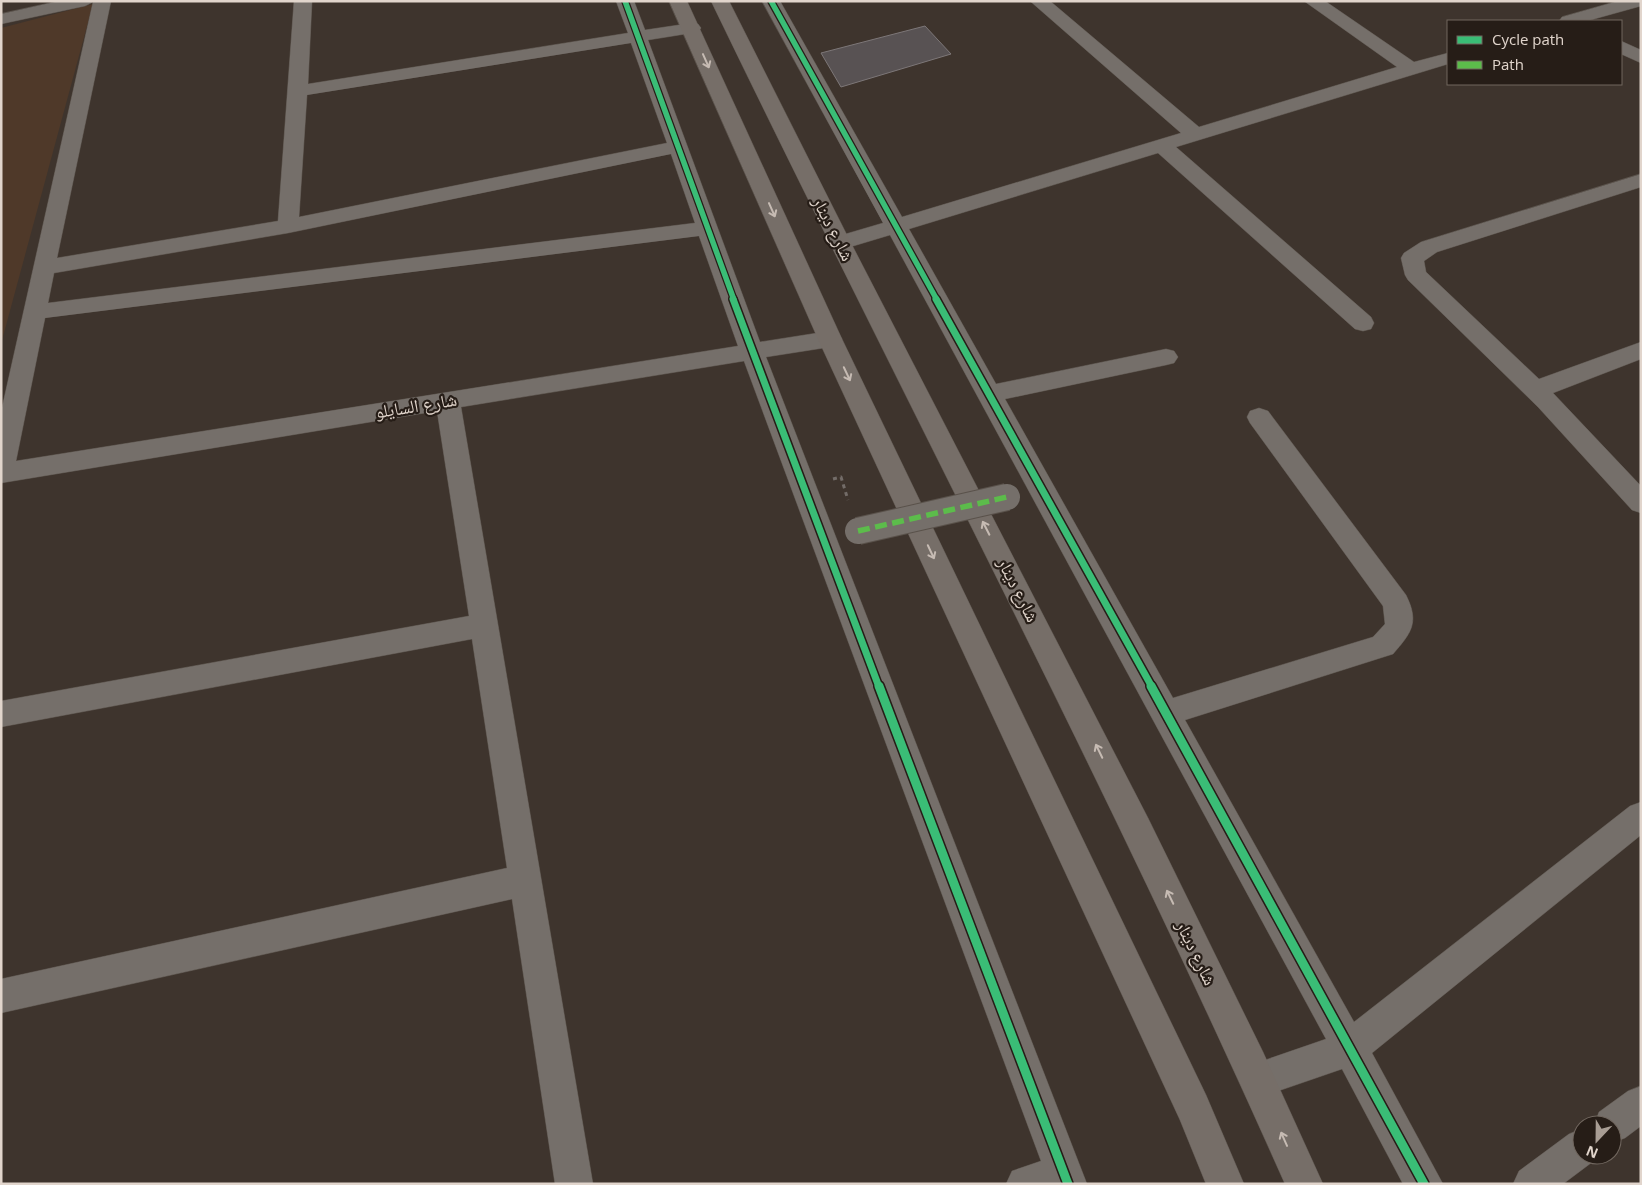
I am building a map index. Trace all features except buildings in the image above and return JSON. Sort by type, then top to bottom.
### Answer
[{"type":"main road","points":[[678,1],[692,28],[830,339],[1185,1090],[1225,1184]]},
{"type":"main road","name":"شارع دينار","points":[[720,1],[840,243],[1074,700],[1258,1080],[1304,1184]]},
{"type":"street","points":[[1,19],[85,1]]},
{"type":"street","points":[[1,471],[102,1]]},
{"type":"street","points":[[288,226],[303,1]]},
{"type":"street","points":[[625,1],[752,352],[1066,1179],[1025,1184]]},
{"type":"street","points":[[771,1],[1166,713],[1424,1184]]},
{"type":"street","points":[[1039,1],[1196,135]]},
{"type":"street","points":[[1313,1],[1412,69]]},
{"type":"street","points":[[1589,1],[1604,10]]},
{"type":"street","points":[[1577,20],[1638,1]]},
{"type":"street","points":[[298,91],[692,28]]},
{"type":"street","points":[[1622,47],[1641,58]]},
{"type":"street","points":[[840,243],[1447,58]]},
{"type":"street","points":[[1161,145],[1363,322]]},
{"type":"street","points":[[44,268],[288,226],[678,147]]},
{"type":"street","points":[[1641,180],[1429,247],[1412,258],[1416,275],[1536,390],[1641,503]]},
{"type":"street","points":[[35,312],[707,228]]},
{"type":"street","name":"شارع السايلو","points":[[1,471],[830,339]]},
{"type":"street","points":[[1536,390],[1641,350]]},
{"type":"street","points":[[988,394],[1166,357]]},
{"type":"street","points":[[448,401],[574,1184]]},
{"type":"street","points":[[1166,713],[1383,646],[1399,627],[1396,603],[1259,417]]},
{"type":"street","points":[[858,531],[1007,496]]},
{"type":"street","points":[[1,714],[484,626]]},
{"type":"street","points":[[1258,1080],[1350,1048],[1641,816]]},
{"type":"street","points":[[1,996],[525,880]]},
{"type":"street","points":[[1622,1118],[1641,1104]]},
{"type":"street","points":[[1532,1184],[1572,1154]]},
{"type":"shaded area","points":[[93,4],[1,344],[1,28]]},
{"type":"marked path","points":[[858,531],[1007,497]]},
{"type":"cycle path","points":[[625,1],[752,351],[1068,1184]]},
{"type":"cycle path","points":[[771,1],[1166,713],[1424,1184]]}]
